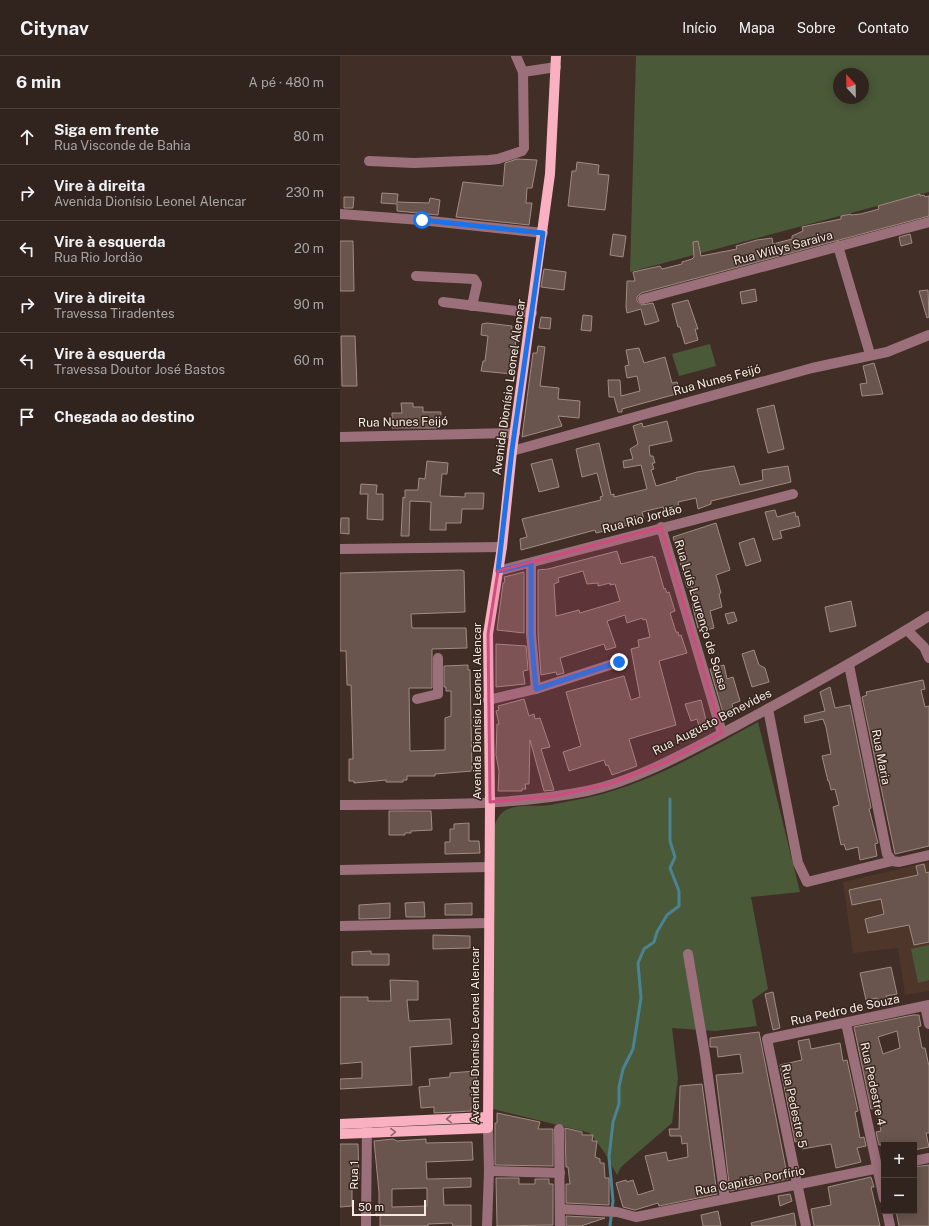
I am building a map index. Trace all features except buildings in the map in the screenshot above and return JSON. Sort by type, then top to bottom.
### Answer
[{"type":"main road","name":"Avenida Dionísio Leonel Alencar","points":[[488,1128],[490,802],[488,634],[502,546],[512,450],[543,233],[553,136],[556,56]]},
{"type":"main road","points":[[340,1134],[367,1128],[488,1117]]},
{"type":"main road","points":[[340,1124],[367,1128],[488,1128]]},
{"type":"street","points":[[369,161],[414,163],[489,160],[498,159],[522,151],[524,148],[523,72],[516,56]]},
{"type":"street","points":[[523,72],[556,67]]},
{"type":"street","points":[[340,214],[422,220],[543,233]]},
{"type":"street","name":"Rua Willys Saraiva","points":[[643,299],[929,222]]},
{"type":"street","points":[[838,246],[870,354]]},
{"type":"street","points":[[416,276],[474,278],[477,284],[472,306]]},
{"type":"street","points":[[443,302],[532,313]]},
{"type":"street","name":"Rua Nunes Feijó","points":[[512,450],[812,368],[898,349],[929,335]]},
{"type":"street","name":"Rua Nunes Feijó","points":[[340,437],[515,433]]},
{"type":"street","name":"Rua Rio Jordão","points":[[498,571],[661,527],[793,494]]},
{"type":"street","name":"Rua Luís Lourenço de Sousa","points":[[661,527],[722,733]]},
{"type":"street","points":[[340,549],[502,546]]},
{"type":"street","points":[[531,563],[531,634],[536,689]]},
{"type":"street","name":"Rua Augusto Benevides","points":[[340,805],[490,802],[556,796],[610,784],[668,761],[768,709],[849,665],[929,616]]},
{"type":"street","points":[[907,630],[918,640],[929,658]]},
{"type":"street","points":[[417,699],[438,694],[438,658]]},
{"type":"street","points":[[488,700],[536,689],[619,662]]},
{"type":"street","name":"Rua Maria","points":[[849,665],[890,857]]},
{"type":"street","points":[[768,709],[798,863],[803,878],[807,882],[890,857],[899,862],[929,855]]},
{"type":"street","points":[[340,870],[489,867]]},
{"type":"street","points":[[340,926],[489,923]]},
{"type":"street","points":[[688,954],[705,1055],[725,1199]]},
{"type":"street","points":[[927,1005],[929,1024]]},
{"type":"street","name":"Rua Pedro de Souza","points":[[767,1039],[927,1005]]},
{"type":"street","name":"Rua Pedestre 4","points":[[846,1023],[881,1168]]},
{"type":"street","name":"Rua Pedestre 5","points":[[767,1039],[806,1226]]},
{"type":"street","name":"Rua 1","points":[[366,1226],[367,1128]]},
{"type":"street","name":"Avenida Dionísio Leonel Alencar","points":[[487,1226],[489,1171],[488,1128]]},
{"type":"street","points":[[559,1129],[560,1226]]},
{"type":"street","points":[[917,1160],[929,1158]]},
{"type":"street","name":"Rua Capitão Porfírio","points":[[560,1209],[610,1211],[636,1217],[881,1168]]},
{"type":"street","points":[[489,1171],[560,1173]]},
{"type":"street","points":[[887,1214],[890,1226]]},
{"type":"highlighted area","points":[[661,527],[722,733],[668,761],[610,784],[556,796],[490,802],[488,634],[498,571]]},
{"type":"shaded area","points":[[929,862],[929,991],[905,995],[898,948],[853,953],[843,882]]},
{"type":"green space","points":[[636,56],[929,56],[929,192],[630,272]]},
{"type":"green space","points":[[710,344],[716,366],[679,376],[672,354]]},
{"type":"green space","points":[[758,722],[800,892],[751,897],[768,989],[752,1000],[757,1026],[715,1031],[672,1028],[678,1078],[672,1123],[621,1167],[617,1175],[605,1153],[590,1133],[493,1109],[493,831],[498,818],[508,809],[513,807],[545,806],[586,798],[631,785],[675,766]]},
{"type":"green space","points":[[929,945],[929,980],[918,983],[911,949]]},
{"type":"waterway","points":[[610,1226],[613,1201],[609,1157],[613,1122],[619,1104],[619,1087],[623,1069],[633,1049],[641,998],[638,963],[644,949],[654,942],[657,932],[667,915],[679,906],[679,891],[670,868],[675,857],[670,841],[670,799]]},
{"type":"route","points":[[422,220],[543,233],[512,450],[498,571],[531,563],[531,634],[536,689],[619,662]]}]
